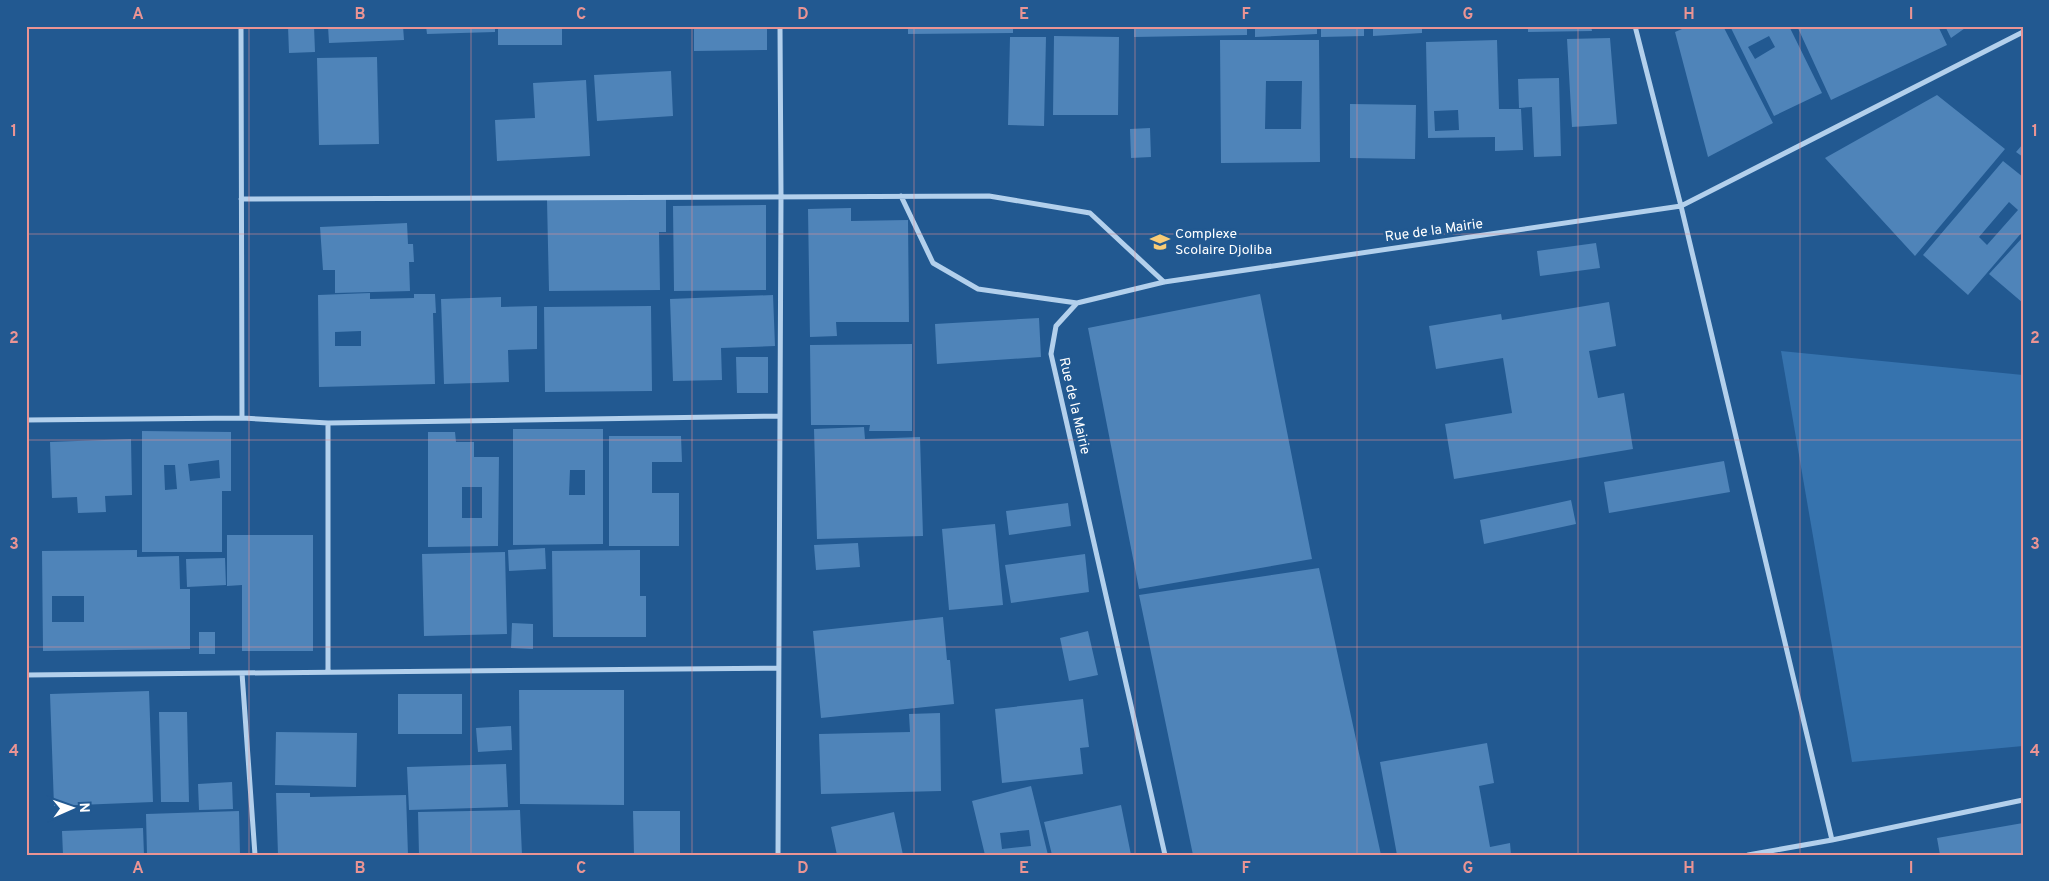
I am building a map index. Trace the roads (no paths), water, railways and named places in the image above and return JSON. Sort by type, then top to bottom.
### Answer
[{"type":"street","points":[[241,26],[242,418]]},
{"type":"street","points":[[778,855],[780,26]]},
{"type":"street","points":[[1636,26],[1681,206],[1832,840]]},
{"type":"street","name":"Rue de la Mairie","points":[[1166,855],[1051,354],[1056,326],[1077,303],[1164,282],[1681,206],[2023,32]]},
{"type":"street","points":[[901,196],[933,263],[978,289],[1077,303]]},
{"type":"street","points":[[241,199],[989,196],[1090,213],[1164,282]]},
{"type":"street","points":[[26,420],[242,418],[328,423],[779,416]]},
{"type":"street","points":[[328,423],[328,672]]},
{"type":"street","points":[[26,675],[778,668]]},
{"type":"street","points":[[242,673],[255,855]]},
{"type":"street","points":[[1748,855],[1832,840],[2023,800]]},
{"type":"place","name":"Complexe Scolaire Djoliba","points":[[1160,242]]}]
